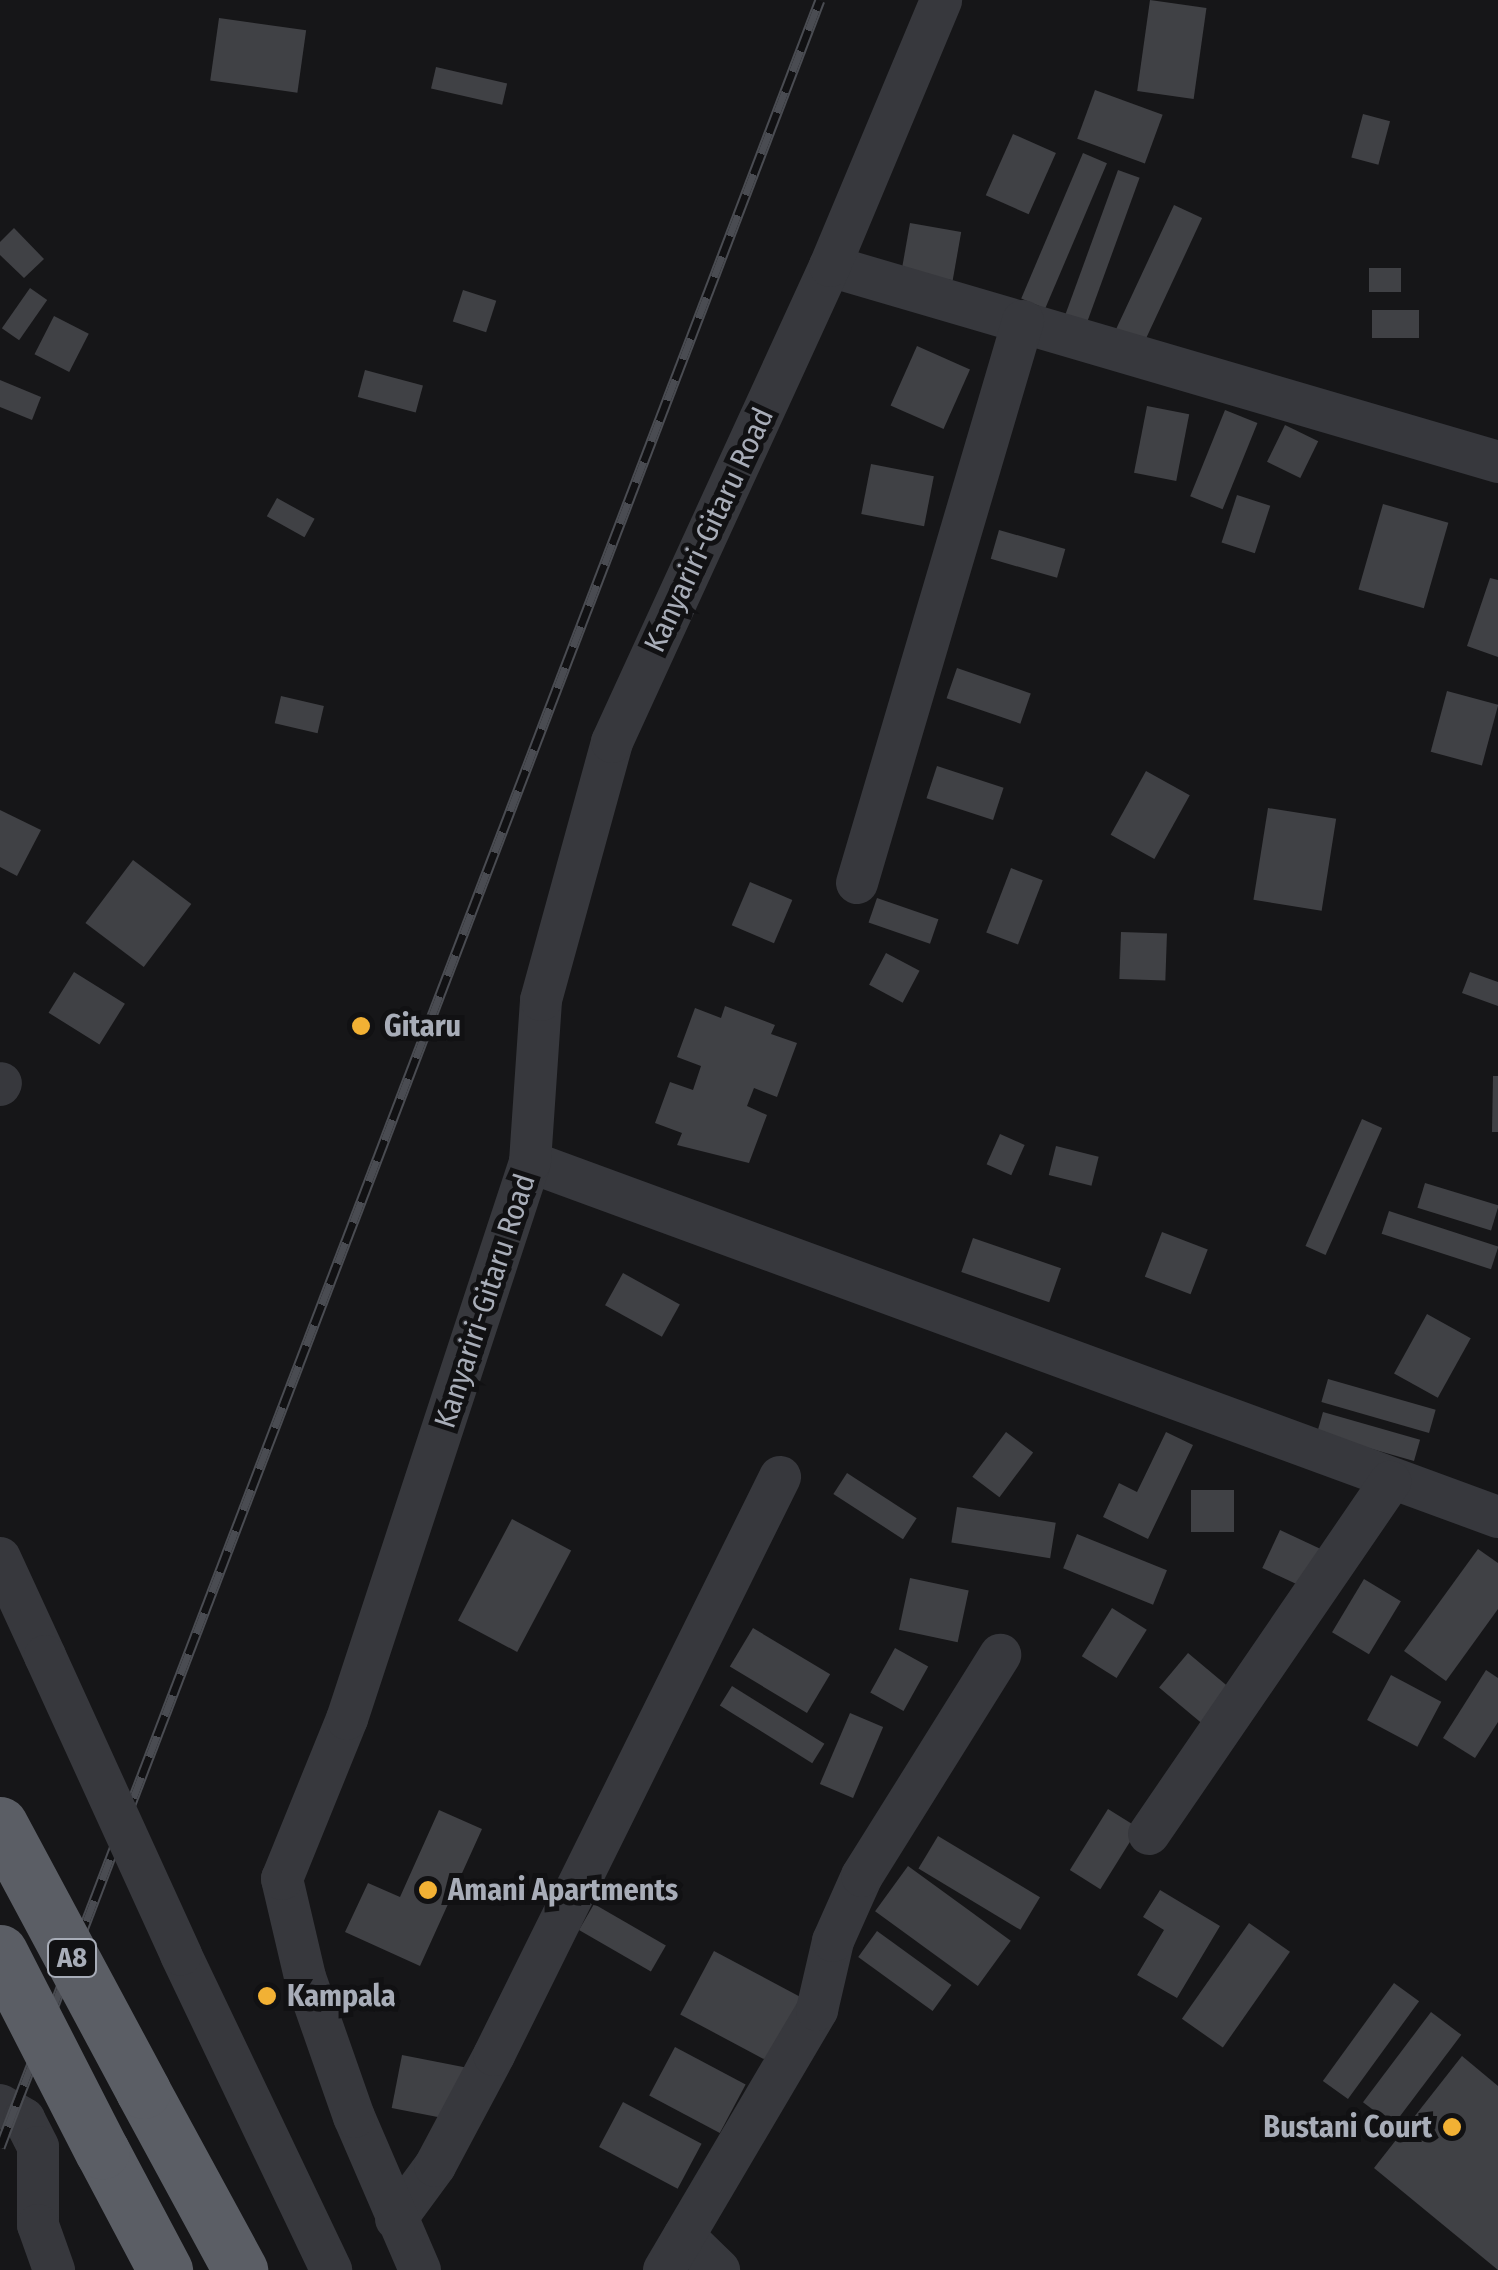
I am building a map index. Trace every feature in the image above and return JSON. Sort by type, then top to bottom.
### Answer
[{"type":"highway","name":"A8","points":[[0,1824],[240,2270]]},
{"type":"highway","name":"A8","points":[[0,1952],[165,2270]]},
{"type":"street","name":"Kanyariri-Gitaru Road","points":[[420,2270],[396,2219],[305,1977],[282,1878],[348,1720],[530,1162],[541,1000],[612,742],[830,266],[942,0]]},
{"type":"street","points":[[830,266],[1498,462]]},
{"type":"street","points":[[857,883],[1023,321]]},
{"type":"street","points":[[530,1162],[1390,1482],[1498,1517]]},
{"type":"street","points":[[396,2219],[435,2166],[486,2070],[780,1476]]},
{"type":"street","points":[[1149,1834],[1390,1482]]},
{"type":"street","points":[[0,1558],[181,1955],[331,2270]]},
{"type":"street","points":[[719,2270],[674,2253],[817,2010],[833,1941],[862,1876],[1000,1656]]},
{"type":"street","points":[[0,2105],[24,2119],[38,2147],[38,2225],[54,2270]]},
{"type":"building","points":[[1150,0],[1206,8],[1194,99],[1137,91]]},
{"type":"building","points":[[219,18],[306,30],[297,93],[210,80]]},
{"type":"building","points":[[436,67],[507,83],[502,105],[431,88]]},
{"type":"building","points":[[1095,90],[1163,115],[1145,163],[1077,139]]},
{"type":"building","points":[[1363,114],[1390,121],[1378,165],[1351,157]]},
{"type":"building","points":[[1013,134],[1056,153],[1029,214],[986,195]]},
{"type":"building","points":[[1083,153],[1107,163],[1045,309],[1021,298]]},
{"type":"building","points":[[1118,170],[1140,178],[1086,324],[1065,317]]},
{"type":"building","points":[[1174,205],[1202,218],[1144,343],[1116,330]]},
{"type":"building","points":[[910,223],[961,232],[953,280],[901,271]]},
{"type":"building","points":[[14,228],[44,259],[24,278],[0,255],[0,242]]},
{"type":"building","points":[[1369,268],[1401,268],[1401,292],[1369,292]]},
{"type":"building","points":[[30,288],[47,300],[19,340],[2,328]]},
{"type":"building","points":[[463,290],[496,301],[486,332],[453,321]]},
{"type":"building","points":[[1372,310],[1419,310],[1419,338],[1372,338]]},
{"type":"building","points":[[54,316],[89,334],[69,372],[34,354]]},
{"type":"building","points":[[917,346],[970,370],[944,429],[891,405]]},
{"type":"building","points":[[365,370],[423,386],[416,413],[358,397]]},
{"type":"building","points":[[0,380],[41,397],[32,420],[0,407]]},
{"type":"building","points":[[1147,406],[1189,414],[1176,481],[1134,473]]},
{"type":"building","points":[[1225,410],[1257,423],[1223,509],[1190,496]]},
{"type":"building","points":[[1285,425],[1318,441],[1300,478],[1267,462]]},
{"type":"building","points":[[871,464],[934,476],[924,526],[861,514]]},
{"type":"building","points":[[1237,495],[1270,506],[1255,553],[1222,543]]},
{"type":"building","points":[[277,498],[315,519],[304,537],[267,516]]},
{"type":"building","points":[[1383,504],[1448,523],[1424,608],[1358,590]]},
{"type":"building","points":[[999,530],[1065,549],[1057,578],[991,559]]},
{"type":"building","points":[[1490,578],[1498,580],[1498,657],[1467,646]]},
{"type":"building","points":[[957,668],[1031,693],[1020,724],[947,698]]},
{"type":"building","points":[[1447,691],[1498,705],[1482,766],[1431,752]]},
{"type":"building","points":[[281,696],[324,706],[318,733],[275,723]]},
{"type":"building","points":[[937,766],[1004,788],[993,820],[926,798]]},
{"type":"building","points":[[1146,771],[1190,795],[1154,859],[1111,835]]},
{"type":"building","points":[[1268,808],[1336,819],[1322,911],[1253,900]]},
{"type":"building","points":[[0,810],[41,830],[17,876],[0,867]]},
{"type":"building","points":[[133,860],[191,904],[144,967],[85,923]]},
{"type":"building","points":[[1011,868],[1043,880],[1018,945],[986,932]]},
{"type":"building","points":[[750,882],[792,900],[774,943],[732,925]]},
{"type":"building","points":[[877,898],[938,919],[930,944],[869,923]]},
{"type":"building","points":[[1121,932],[1167,934],[1165,981],[1119,979]]},
{"type":"building","points":[[886,953],[920,971],[903,1003],[869,985]]},
{"type":"building","points":[[74,972],[125,1004],[99,1045],[49,1013]]},
{"type":"building","points":[[1470,972],[1498,982],[1498,1006],[1462,993]]},
{"type":"building","points":[[725,1006],[775,1025],[771,1034],[797,1043],[777,1097],[754,1088],[747,1106],[767,1115],[749,1163],[677,1145],[682,1133],[655,1123],[670,1082],[693,1090],[701,1066],[677,1057],[695,1008],[721,1018]]},
{"type":"building","points":[[1493,1076],[1498,1076],[1498,1132],[1492,1132]]},
{"type":"building","points":[[1362,1119],[1382,1128],[1326,1255],[1305,1246]]},
{"type":"building","points":[[1000,1134],[1025,1145],[1011,1175],[987,1164]]},
{"type":"building","points":[[1056,1146],[1099,1157],[1091,1186],[1049,1175]]},
{"type":"building","points":[[1425,1183],[1498,1205],[1491,1230],[1417,1208]]},
{"type":"building","points":[[1389,1211],[1498,1246],[1491,1269],[1382,1234]]},
{"type":"building","points":[[1162,1232],[1208,1250],[1191,1294],[1145,1277]]},
{"type":"building","points":[[973,1238],[1061,1268],[1049,1302],[961,1272]]},
{"type":"building","points":[[623,1273],[680,1305],[662,1337],[605,1305]]},
{"type":"building","points":[[1427,1314],[1471,1338],[1438,1398],[1394,1373]]},
{"type":"building","points":[[1328,1379],[1436,1410],[1429,1433],[1321,1402]]},
{"type":"building","points":[[1323,1412],[1420,1440],[1414,1461],[1317,1433]]},
{"type":"building","points":[[1006,1432],[1033,1452],[999,1497],[972,1477]]},
{"type":"building","points":[[1166,1432],[1193,1445],[1148,1539],[1103,1517],[1119,1483],[1137,1492]]},
{"type":"building","points":[[847,1473],[917,1518],[903,1539],[833,1494]]},
{"type":"building","points":[[1191,1490],[1234,1490],[1234,1532],[1191,1532]]},
{"type":"building","points":[[957,1507],[1056,1523],[1050,1558],[951,1543]]},
{"type":"building","points":[[512,1519],[571,1550],[517,1652],[458,1621]]},
{"type":"building","points":[[1280,1530],[1327,1552],[1309,1590],[1262,1568]]},
{"type":"building","points":[[1077,1534],[1167,1570],[1153,1605],[1063,1568]]},
{"type":"building","points":[[1478,1549],[1498,1563],[1498,1609],[1446,1681],[1404,1651]]},
{"type":"building","points":[[910,1578],[969,1590],[958,1642],[899,1630]]},
{"type":"building","points":[[1364,1579],[1401,1601],[1369,1654],[1332,1632]]},
{"type":"building","points":[[1112,1608],[1147,1630],[1117,1678],[1082,1656]]},
{"type":"building","points":[[753,1628],[830,1674],[807,1713],[730,1667]]},
{"type":"building","points":[[895,1648],[928,1666],[904,1711],[870,1693]]},
{"type":"building","points":[[1188,1653],[1234,1692],[1205,1726],[1159,1687]]},
{"type":"building","points":[[1486,1670],[1498,1678],[1498,1722],[1475,1758],[1443,1738]]},
{"type":"building","points":[[1391,1675],[1441,1702],[1417,1747],[1367,1720]]},
{"type":"building","points":[[732,1686],[824,1744],[812,1763],[720,1706]]},
{"type":"building","points":[[850,1713],[883,1727],[853,1798],[820,1784]]},
{"type":"building","points":[[1108,1809],[1139,1828],[1100,1889],[1070,1870]]},
{"type":"building","name":"Amani Apartments","points":[[439,1810],[482,1829],[420,1966],[345,1932],[368,1883],[400,1897]]},
{"type":"building","points":[[938,1836],[1040,1897],[1020,1930],[918,1869]]},
{"type":"building","points":[[908,1866],[1011,1941],[978,1986],[875,1911]]},
{"type":"building","points":[[1160,1890],[1220,1926],[1177,1998],[1137,1975],[1164,1930],[1143,1917]]},
{"type":"building","points":[[594,1904],[666,1946],[651,1971],[579,1930]]},
{"type":"building","points":[[1249,1923],[1290,1952],[1223,2048],[1182,2019]]},
{"type":"building","points":[[877,1931],[951,1985],[933,2011],[858,1957]]},
{"type":"building","points":[[714,1951],[802,1998],[768,2062],[680,2015]]},
{"type":"building","points":[[1394,1983],[1419,2001],[1348,2099],[1323,2081]]},
{"type":"building","points":[[1431,2012],[1461,2035],[1393,2125],[1363,2102]]},
{"type":"building","points":[[675,2047],[746,2085],[720,2133],[649,2096]]},
{"type":"building","points":[[402,2055],[466,2067],[456,2120],[392,2108]]},
{"type":"building","name":"Bustani Court","points":[[1462,2056],[1498,2086],[1498,2270],[1374,2168]]},
{"type":"building","points":[[623,2102],[702,2144],[678,2189],[599,2147]]},
{"type":"railway","points":[[0,2147],[820,0]]},
{"type":"place","name":"Gitaru","points":[[361,1026]]},
{"type":"place","name":"Amani Apartments","points":[[428,1890]]},
{"type":"place","name":"Kampala","points":[[267,1996]]},
{"type":"place","name":"Bustani Court","points":[[1452,2127]]}]
